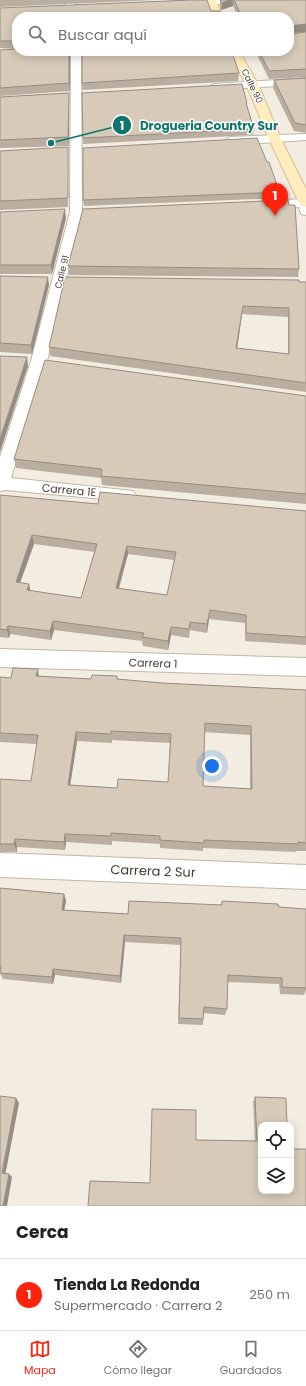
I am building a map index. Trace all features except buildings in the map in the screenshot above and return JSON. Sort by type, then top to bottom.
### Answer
[{"type":"street","points":[[180,3],[253,0]]},
{"type":"street","points":[[211,1],[215,12]]},
{"type":"street","name":"Calle 91","points":[[0,484],[39,361],[76,212],[80,150],[72,96],[76,56]]},
{"type":"street","name":"Calle 90","points":[[236,56],[252,84],[275,139],[306,206]]},
{"type":"street","points":[[206,87],[306,81]]},
{"type":"street","points":[[72,96],[91,95]]},
{"type":"street","points":[[219,142],[306,137]]},
{"type":"street","points":[[61,151],[80,150]]},
{"type":"street","points":[[250,205],[306,206]]},
{"type":"street","points":[[61,213],[92,212]]},
{"type":"street","points":[[45,278],[76,279]]},
{"type":"street","name":"Carrera 1E","points":[[0,484],[142,496]]},
{"type":"street","name":"Carrera 1","points":[[0,658],[306,667]]},
{"type":"street","name":"Carrera 2 Sur","points":[[0,865],[306,878]]},
{"type":"place","name":"Drogueria Country Sur","points":[[51,143]]},
{"type":"place","name":"Tienda La Redonda","points":[[275,216]]}]
